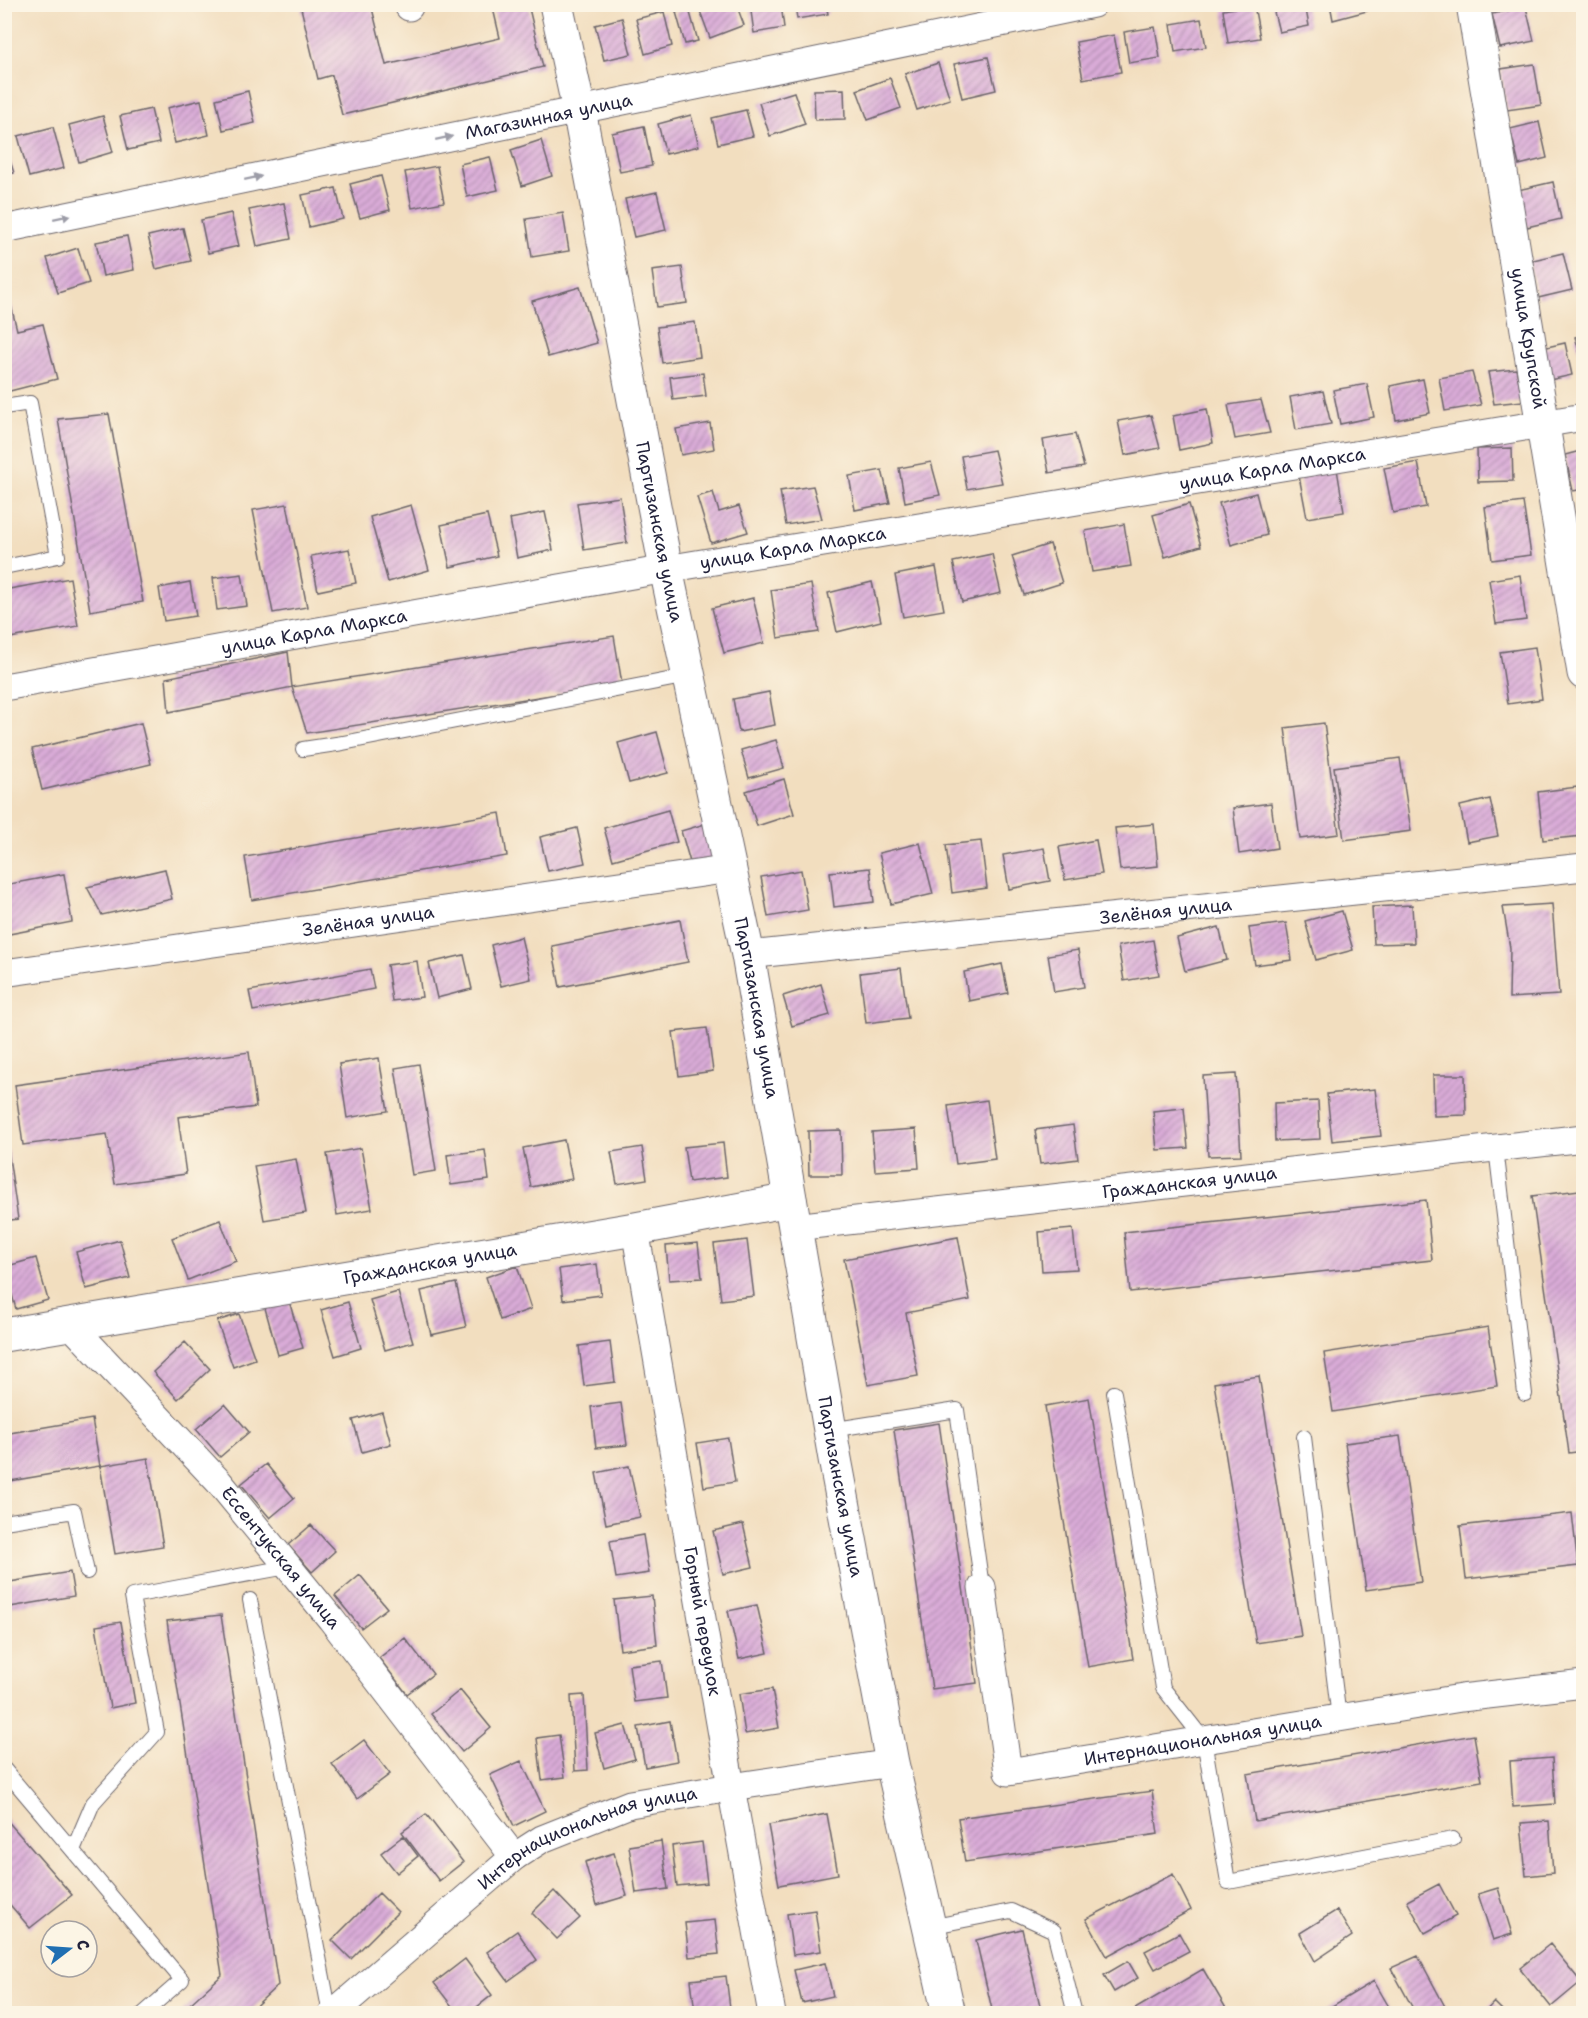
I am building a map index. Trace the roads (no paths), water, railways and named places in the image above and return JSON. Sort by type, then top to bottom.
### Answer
[{"type":"street","name":"Партизанская улица","points":[[556,4],[579,110],[666,569],[748,955],[830,1430],[892,1763],[949,2013]]},
{"type":"street","name":"Магазинная улица","points":[[4,229],[1093,4]]},
{"type":"street","name":"улица Крупской","points":[[1473,4],[1584,673]]},
{"type":"street","name":"улица Карла Маркса","points":[[4,687],[666,569],[1584,417]]},
{"type":"street","name":"Зелёная улица","points":[[748,955],[1584,867]]},
{"type":"street","name":"Зелёная улица","points":[[4,973],[731,869]]},
{"type":"street","name":"Гражданская улица","points":[[69,1324],[635,1229],[1584,1138]]},
{"type":"street","name":"Горный переулок","points":[[635,1229],[772,2013]]},
{"type":"street","points":[[4,1335],[69,1324]]},
{"type":"street","name":"Ессентукская улица","points":[[69,1324],[219,1482],[331,1619],[514,1857]]},
{"type":"street","name":"Интернациональная улица","points":[[982,1587],[1008,1772],[1461,1698],[1584,1684]]},
{"type":"street","name":"Интернациональная улица","points":[[331,2013],[514,1857],[542,1839],[630,1804],[731,1786],[892,1763]]},
{"type":"lane","points":[[4,407],[30,403],[58,556],[4,567]]},
{"type":"lane","points":[[303,749],[688,676]]},
{"type":"lane","points":[[1496,1148],[1525,1394]]},
{"type":"lane","points":[[1114,1393],[1163,1688],[1204,1740],[1228,1882],[1453,1839]]},
{"type":"lane","points":[[830,1430],[957,1410],[982,1587]]},
{"type":"lane","points":[[1304,1437],[1339,1718]]},
{"type":"lane","points":[[4,1522],[74,1511],[87,1572]]},
{"type":"lane","points":[[73,1850],[93,1803],[157,1732],[132,1596],[287,1567]]},
{"type":"lane","points":[[250,1600],[331,2013]]},
{"type":"lane","points":[[4,1769],[182,1980],[143,2013]]},
{"type":"lane","points":[[929,1927],[1011,1911],[1054,1931],[1075,2013]]}]
